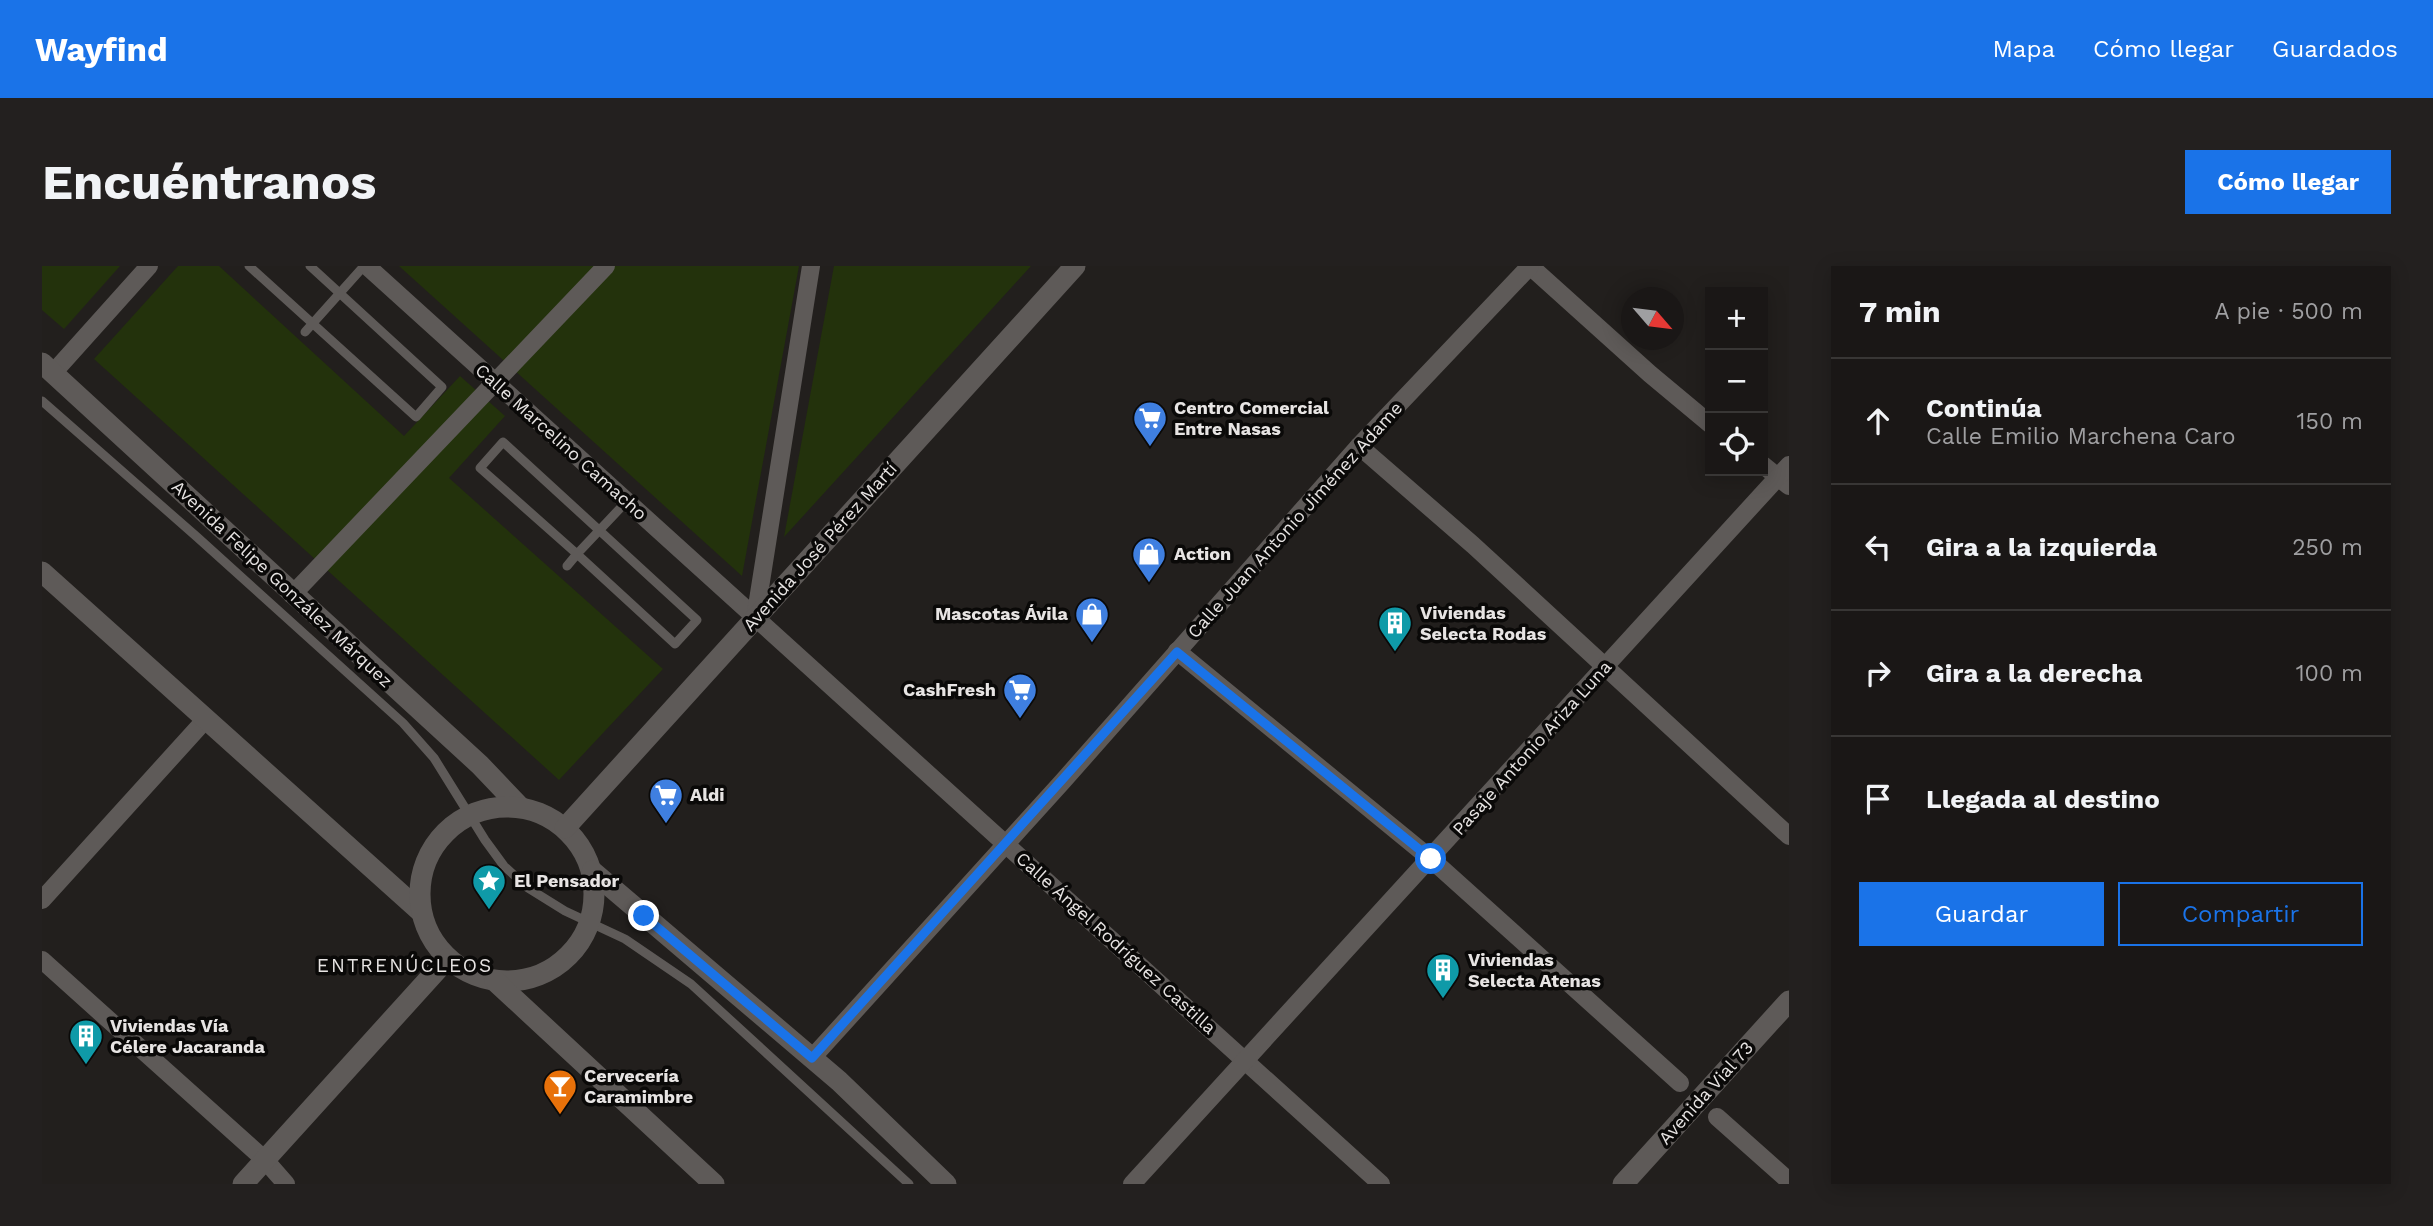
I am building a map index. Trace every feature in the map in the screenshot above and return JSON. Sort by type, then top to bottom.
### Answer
[{"type":"main road","name":"Avenida José Pérez Martí","points":[[565,828],[1075,266]]},
{"type":"main road","name":"Avenida Felipe González Márquez","points":[[48,368],[480,765],[520,807]]},
{"type":"main road","points":[[42,572],[421,912]]},
{"type":"main road","points":[[492,807],[520,807],[544,814],[565,828],[582,848],[592,871],[594,900],[590,922],[573,952],[551,970],[524,980],[495,981],[474,976],[447,959],[428,932],[421,912],[420,884],[427,857],[443,833],[470,814],[492,807]]},
{"type":"main road","points":[[592,871],[812,1058],[946,1184]]},
{"type":"main road","points":[[243,1184],[447,959]]},
{"type":"main road","points":[[495,981],[705,1181]]},
{"type":"main road","name":"Avenida Vial 73","points":[[1623,1184],[1789,1001]]},
{"type":"street","points":[[48,368],[149,266]]},
{"type":"street","name":"Calle Marcelino Camacho","points":[[366,266],[755,619]]},
{"type":"street","points":[[292,594],[606,266]]},
{"type":"street","points":[[755,619],[811,266]]},
{"type":"street","points":[[1530,266],[1705,420]]},
{"type":"street","name":"Calle Juan Antonio Jiménez Adame","points":[[812,1058],[1359,446],[1530,266]]},
{"type":"street","points":[[1359,446],[1473,545],[1789,836]]},
{"type":"street","points":[[1768,468],[1785,476]]},
{"type":"street","name":"Pasaje Antonio Ariza Luna","points":[[1132,1184],[1605,668],[1785,476]]},
{"type":"street","name":"Calle Ángel Rodríguez Castilla","points":[[755,619],[1006,842],[1381,1184]]},
{"type":"street","points":[[1177,652],[1431,859],[1680,1083]]},
{"type":"street","points":[[42,901],[206,719]]},
{"type":"street","points":[[42,960],[265,1160],[286,1184]]},
{"type":"street","points":[[1717,1117],[1789,1181]]},
{"type":"lane","points":[[249,266],[416,417],[442,387],[310,266]]},
{"type":"lane","points":[[305,332],[366,266]]},
{"type":"lane","points":[[42,401],[403,723],[434,758],[504,866],[528,888],[565,911],[625,939],[691,984],[909,1184]]},
{"type":"lane","points":[[503,442],[697,620],[675,644],[578,554],[480,468],[503,442]]},
{"type":"lane","points":[[567,566],[626,502]]},
{"type":"green space","points":[[42,266],[120,266],[64,329],[42,310]]},
{"type":"green space","points":[[178,266],[219,266],[404,436],[460,376],[505,416],[449,478],[663,669],[559,780],[94,359]]},
{"type":"green space","points":[[399,266],[799,266],[742,576]]},
{"type":"green space","points":[[834,266],[1031,266],[784,537]]},
{"type":"place","name":"Centro Comercial Entre Nasas","points":[[1150,448]]},
{"type":"place","name":"Action","points":[[1149,584]]},
{"type":"place","name":"Mascotas Ávila","points":[[1092,644]]},
{"type":"place","name":"Viviendas Selecta Rodas","points":[[1395,653]]},
{"type":"place","name":"CashFresh","points":[[1020,720]]},
{"type":"place","name":"Aldi","points":[[666,825]]},
{"type":"place","name":"El Pensador","points":[[489,911]]},
{"type":"place","name":"Viviendas Selecta Atenas","points":[[1443,1000]]},
{"type":"place","name":"Viviendas Vía Célere Jacaranda","points":[[86,1066]]},
{"type":"place","name":"Cervecería Caramimbre","points":[[560,1116]]},
{"type":"district","name":"ENTRENÚCLEOS","points":[[405,965]]},
{"type":"route","points":[[644,916],[812,1058],[1177,652],[1431,859]]}]
